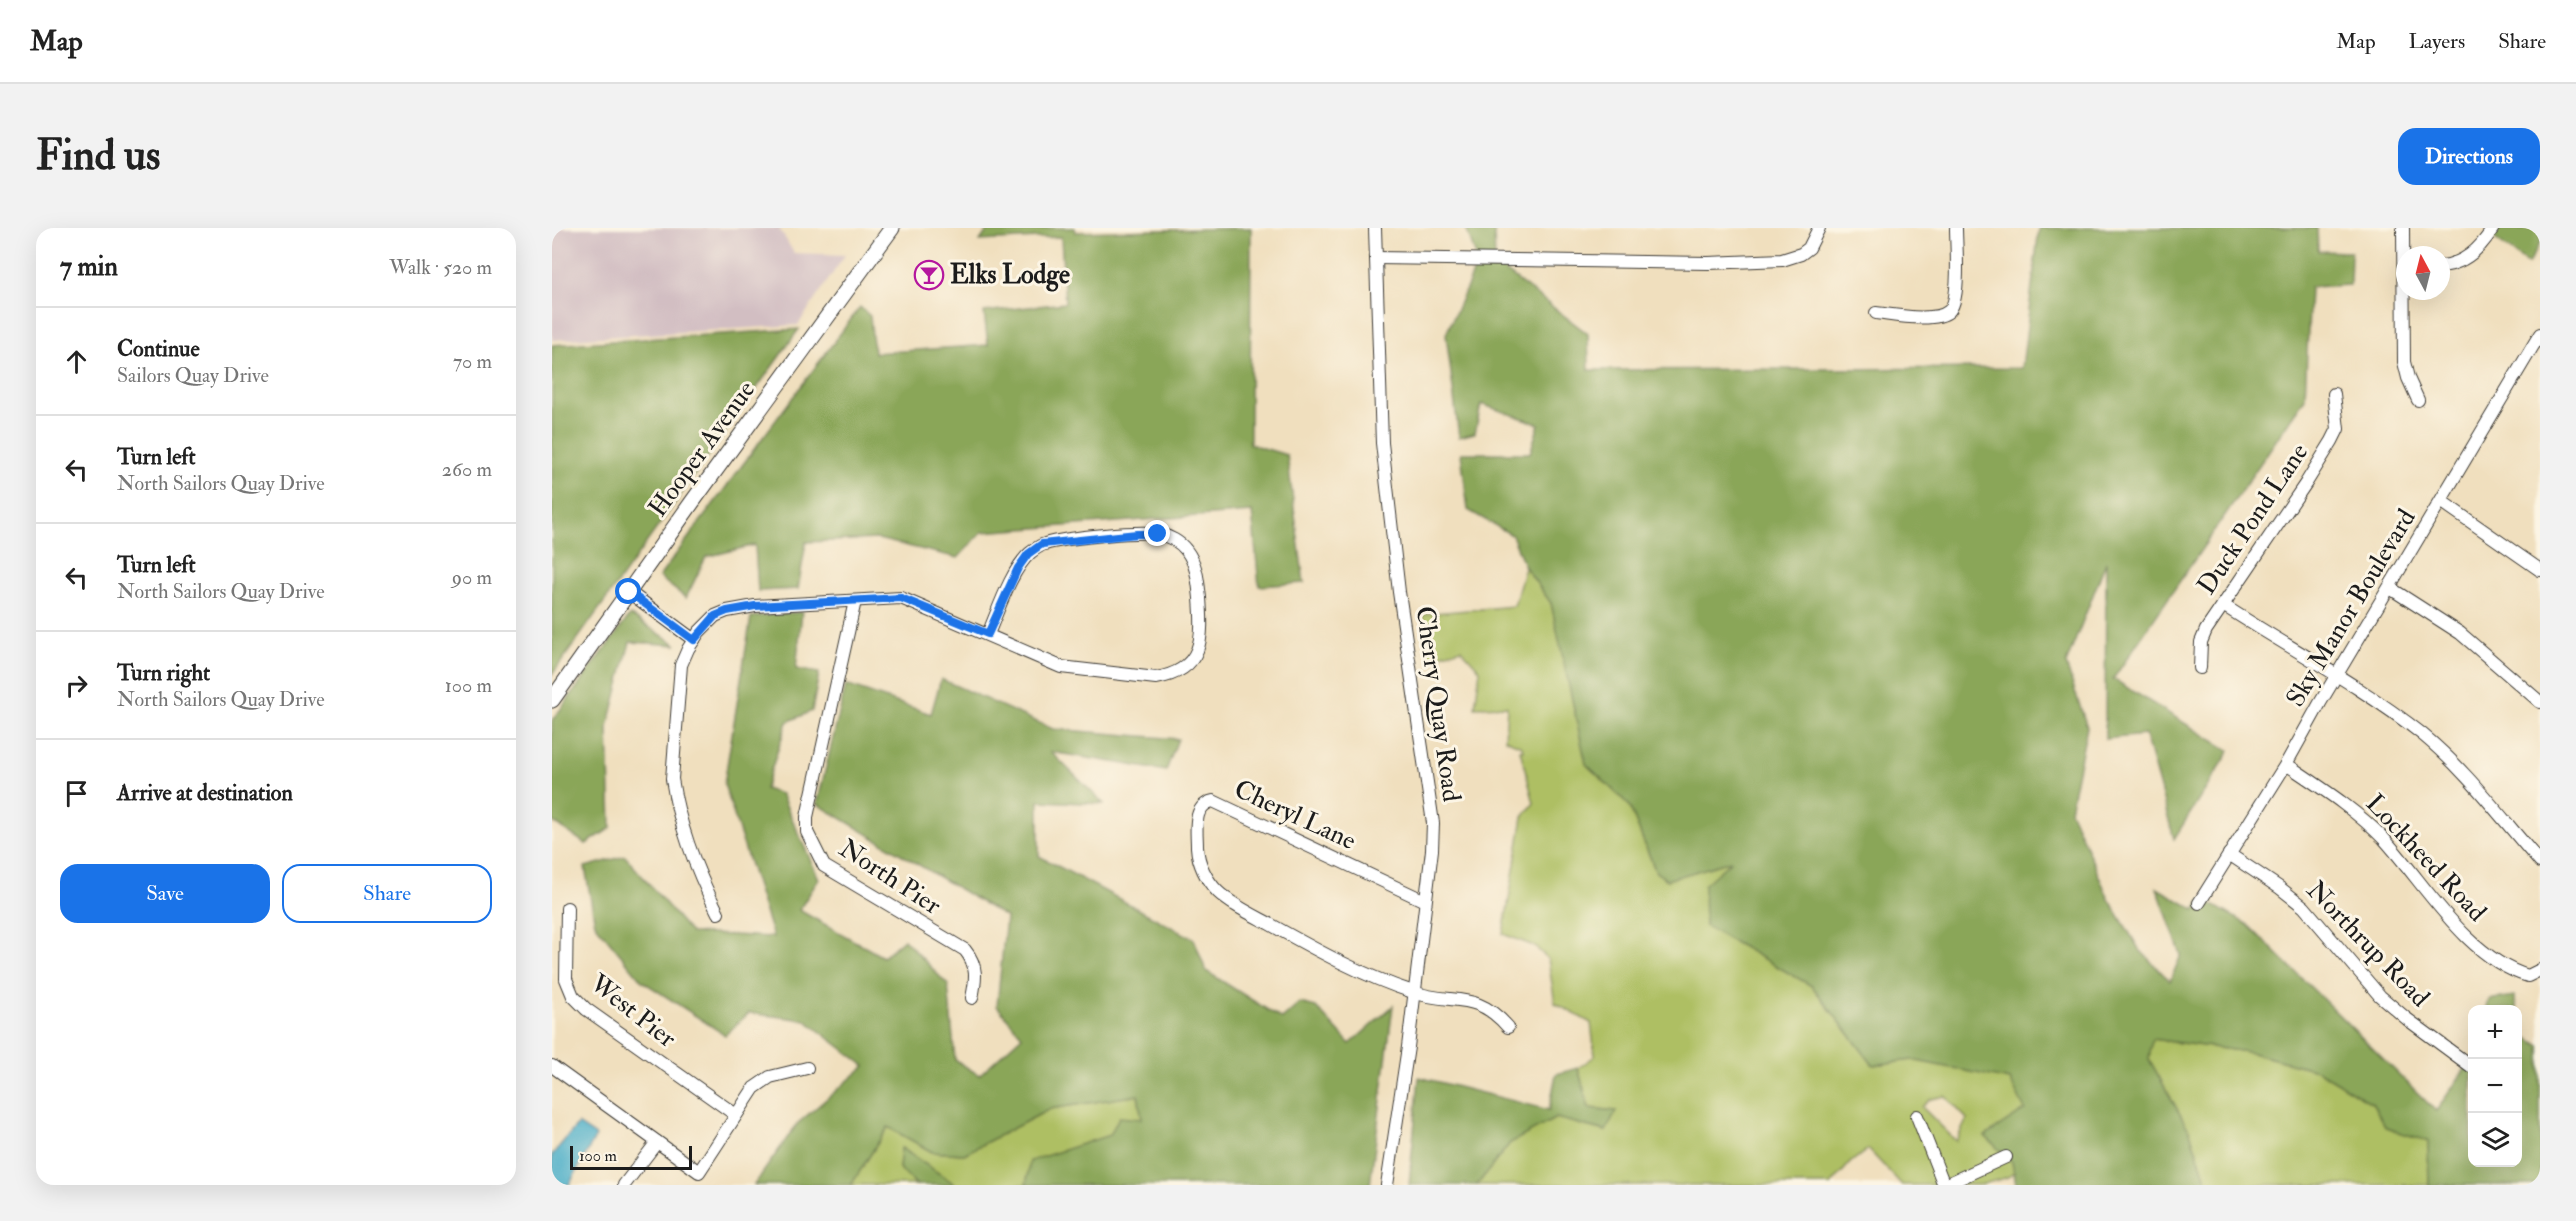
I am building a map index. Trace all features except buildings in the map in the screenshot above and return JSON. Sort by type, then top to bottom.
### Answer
[{"type":"main road","name":"Hooper Avenue","points":[[552,700],[892,228]]},
{"type":"street","name":"Cherry Quay Road","points":[[1376,228],[1384,464],[1399,592],[1433,823],[1432,850],[1388,1185]]},
{"type":"street","points":[[1376,258],[1708,263],[1782,260],[1801,254],[1809,248],[1819,228]]},
{"type":"street","points":[[1876,313],[1909,317],[1937,316],[1947,313],[1952,308],[1956,288],[1956,228]]},
{"type":"street","points":[[2403,228],[2403,246]]},
{"type":"street","points":[[2450,264],[2465,260],[2493,228]]},
{"type":"street","points":[[2404,300],[2404,362],[2418,400]]},
{"type":"street","name":"Sky Manor Boulevard","points":[[2199,903],[2286,764],[2540,334]]},
{"type":"street","name":"Duck Pond Lane","points":[[2200,668],[2201,642],[2206,630],[2306,483],[2338,429],[2334,393]]},
{"type":"street","points":[[2441,501],[2540,570]]},
{"type":"street","points":[[718,913],[702,881],[675,797],[672,779],[681,665],[694,640],[715,616],[727,611],[755,606],[901,598],[1061,667],[1125,675],[1165,676],[1187,665],[1201,642],[1198,575],[1185,549],[1173,539],[1158,534],[1137,534],[1042,544],[1028,554],[1018,568],[988,634]]},
{"type":"street","points":[[2390,588],[2460,633],[2540,702]]},
{"type":"street","points":[[629,592],[694,640]]},
{"type":"street","name":"North Pier","points":[[855,601],[807,817],[807,832],[824,866],[965,950],[973,960],[977,975],[972,998]]},
{"type":"street","points":[[2223,605],[2276,640],[2338,675],[2389,710],[2460,768],[2540,862]]},
{"type":"street","name":"Lockheed Road","points":[[2286,764],[2343,803],[2384,839],[2447,914],[2491,958],[2511,971],[2528,976],[2537,972]]},
{"type":"street","name":"Cheryl Lane","points":[[1414,993],[1336,959],[1234,904],[1217,891],[1207,878],[1198,850],[1197,818],[1200,809],[1205,803],[1213,801],[1425,902]]},
{"type":"street","name":"Northrup Road","points":[[2229,854],[2304,907],[2380,996],[2407,1019],[2468,1063]]},
{"type":"street","name":"West Pier","points":[[567,908],[566,980],[573,996],[586,1009],[736,1115]]},
{"type":"street","points":[[1414,993],[1472,1001],[1495,1012],[1508,1027]]},
{"type":"street","points":[[553,1069],[699,1172],[754,1088],[770,1077],[807,1068]]},
{"type":"street","points":[[1917,1116],[1944,1185],[2006,1157]]},
{"type":"street","points":[[624,1185],[657,1142]]},
{"type":"shaded area","points":[[552,228],[779,228],[794,253],[845,255],[798,325],[552,340]]},
{"type":"green space","points":[[989,228],[1075,228],[1076,232],[1251,228],[1250,444],[1287,455],[1304,583],[1259,586],[1252,512],[982,532],[958,558],[878,539],[806,542],[798,589],[758,591],[755,545],[706,557],[686,598],[659,577],[860,307],[870,316],[874,353],[988,345],[984,312],[1065,303],[1061,237],[980,241]]},
{"type":"green space","points":[[1466,228],[1494,228],[1495,263],[1588,334],[1589,370],[2022,368],[2039,228],[2317,228],[2318,251],[2351,252],[2350,285],[2310,287],[2305,398],[2113,679],[2230,751],[2174,839],[2145,735],[2105,739],[2106,562],[2066,664],[2087,727],[2070,810],[2109,899],[2139,949],[2170,981],[2181,955],[2157,888],[2196,910],[2199,903],[2204,900],[2247,924],[2436,1111],[2468,1065],[2468,1167],[2522,1167],[2522,1034],[2540,1046],[2540,1185],[2429,1185],[2428,1141],[2386,1128],[2372,1103],[2317,1070],[2248,1052],[2152,1039],[2149,1059],[2190,1132],[2208,1185],[2016,1185],[2012,1162],[1985,1136],[2025,1110],[2010,1080],[1912,1060],[1873,1065],[1812,986],[1705,926],[1704,885],[1731,861],[1667,880],[1656,872],[1629,805],[1586,764],[1551,603],[1525,567],[1512,535],[1468,510],[1461,453],[1530,453],[1539,424],[1481,404],[1475,433],[1459,437],[1446,334],[1478,262]]},
{"type":"green space","points":[[2490,228],[2540,228],[2540,243],[2528,264],[2490,235]]},
{"type":"green space","points":[[799,329],[552,675],[552,345]]},
{"type":"green space","points":[[1525,567],[1551,603],[1588,766],[1629,805],[1656,872],[1667,880],[1733,860],[1705,926],[1812,986],[1873,1065],[1912,1060],[1988,1075],[2129,1083],[2008,1177],[1980,1185],[1902,1185],[1868,1149],[1850,1163],[1831,1185],[1477,1185],[1510,1143],[1556,1118],[1605,1131],[1615,1111],[1589,1108],[1578,1068],[1595,1056],[1591,1023],[1555,1003],[1548,959],[1534,946],[1503,934],[1523,817],[1534,803],[1520,750],[1523,750],[1522,746],[1505,739],[1507,706],[1475,707],[1480,670],[1461,649],[1429,658],[1423,614],[1514,606]],"holes":[[[1945,1096],[1967,1119],[1956,1141],[1922,1107],[1931,1099]]]},
{"type":"green space","points":[[802,612],[796,669],[819,673],[812,711],[787,722],[765,789],[781,794],[819,879],[799,910],[883,957],[904,939],[948,985],[955,1060],[979,1075],[1022,1036],[997,1006],[1006,917],[817,804],[846,685],[931,714],[941,679],[1053,729],[1178,739],[1166,771],[1051,752],[1104,804],[1039,801],[1039,856],[1194,939],[1206,971],[1282,1019],[1300,1003],[1316,1007],[1350,1044],[1393,1006],[1370,1185],[1026,1185],[1030,1161],[1110,1135],[1119,1117],[1142,1119],[1138,1095],[1050,1109],[964,1154],[932,1152],[888,1127],[851,1185],[754,1185],[797,1124],[865,1066],[805,1020],[749,1013],[725,1035],[642,981],[595,924],[585,867],[625,856],[691,933],[773,937],[724,784],[751,617]]},
{"type":"green space","points":[[630,615],[677,645],[630,642],[608,727],[611,828],[586,844],[552,821],[552,721]]},
{"type":"green space","points":[[2514,996],[2516,1005],[2487,1005],[2489,1000]]},
{"type":"green space","points":[[2151,1039],[2248,1052],[2317,1070],[2372,1103],[2386,1128],[2428,1141],[2429,1185],[2208,1185],[2190,1132],[2149,1059]]},
{"type":"green space","points":[[1578,1068],[1589,1108],[1616,1111],[1606,1131],[1556,1118],[1510,1143],[1477,1185],[1409,1185],[1419,1077],[1549,1110],[1556,1074]]},
{"type":"green space","points":[[1138,1095],[1142,1119],[1110,1135],[1031,1161],[1026,1185],[956,1185],[902,1148],[899,1168],[917,1185],[851,1185],[888,1127],[932,1152],[964,1154],[1050,1109]]},
{"type":"green space","points":[[901,1148],[956,1185],[917,1185],[899,1168]]},
{"type":"water","points":[[578,1124],[596,1136],[569,1185],[552,1185],[552,1155]]},
{"type":"place","name":"Elks Lodge","points":[[929,275]]},
{"type":"route","points":[[629,592],[694,640],[715,616],[727,611],[755,606],[901,598],[988,634],[1018,568],[1028,554],[1042,544],[1137,534],[1158,534]]}]
